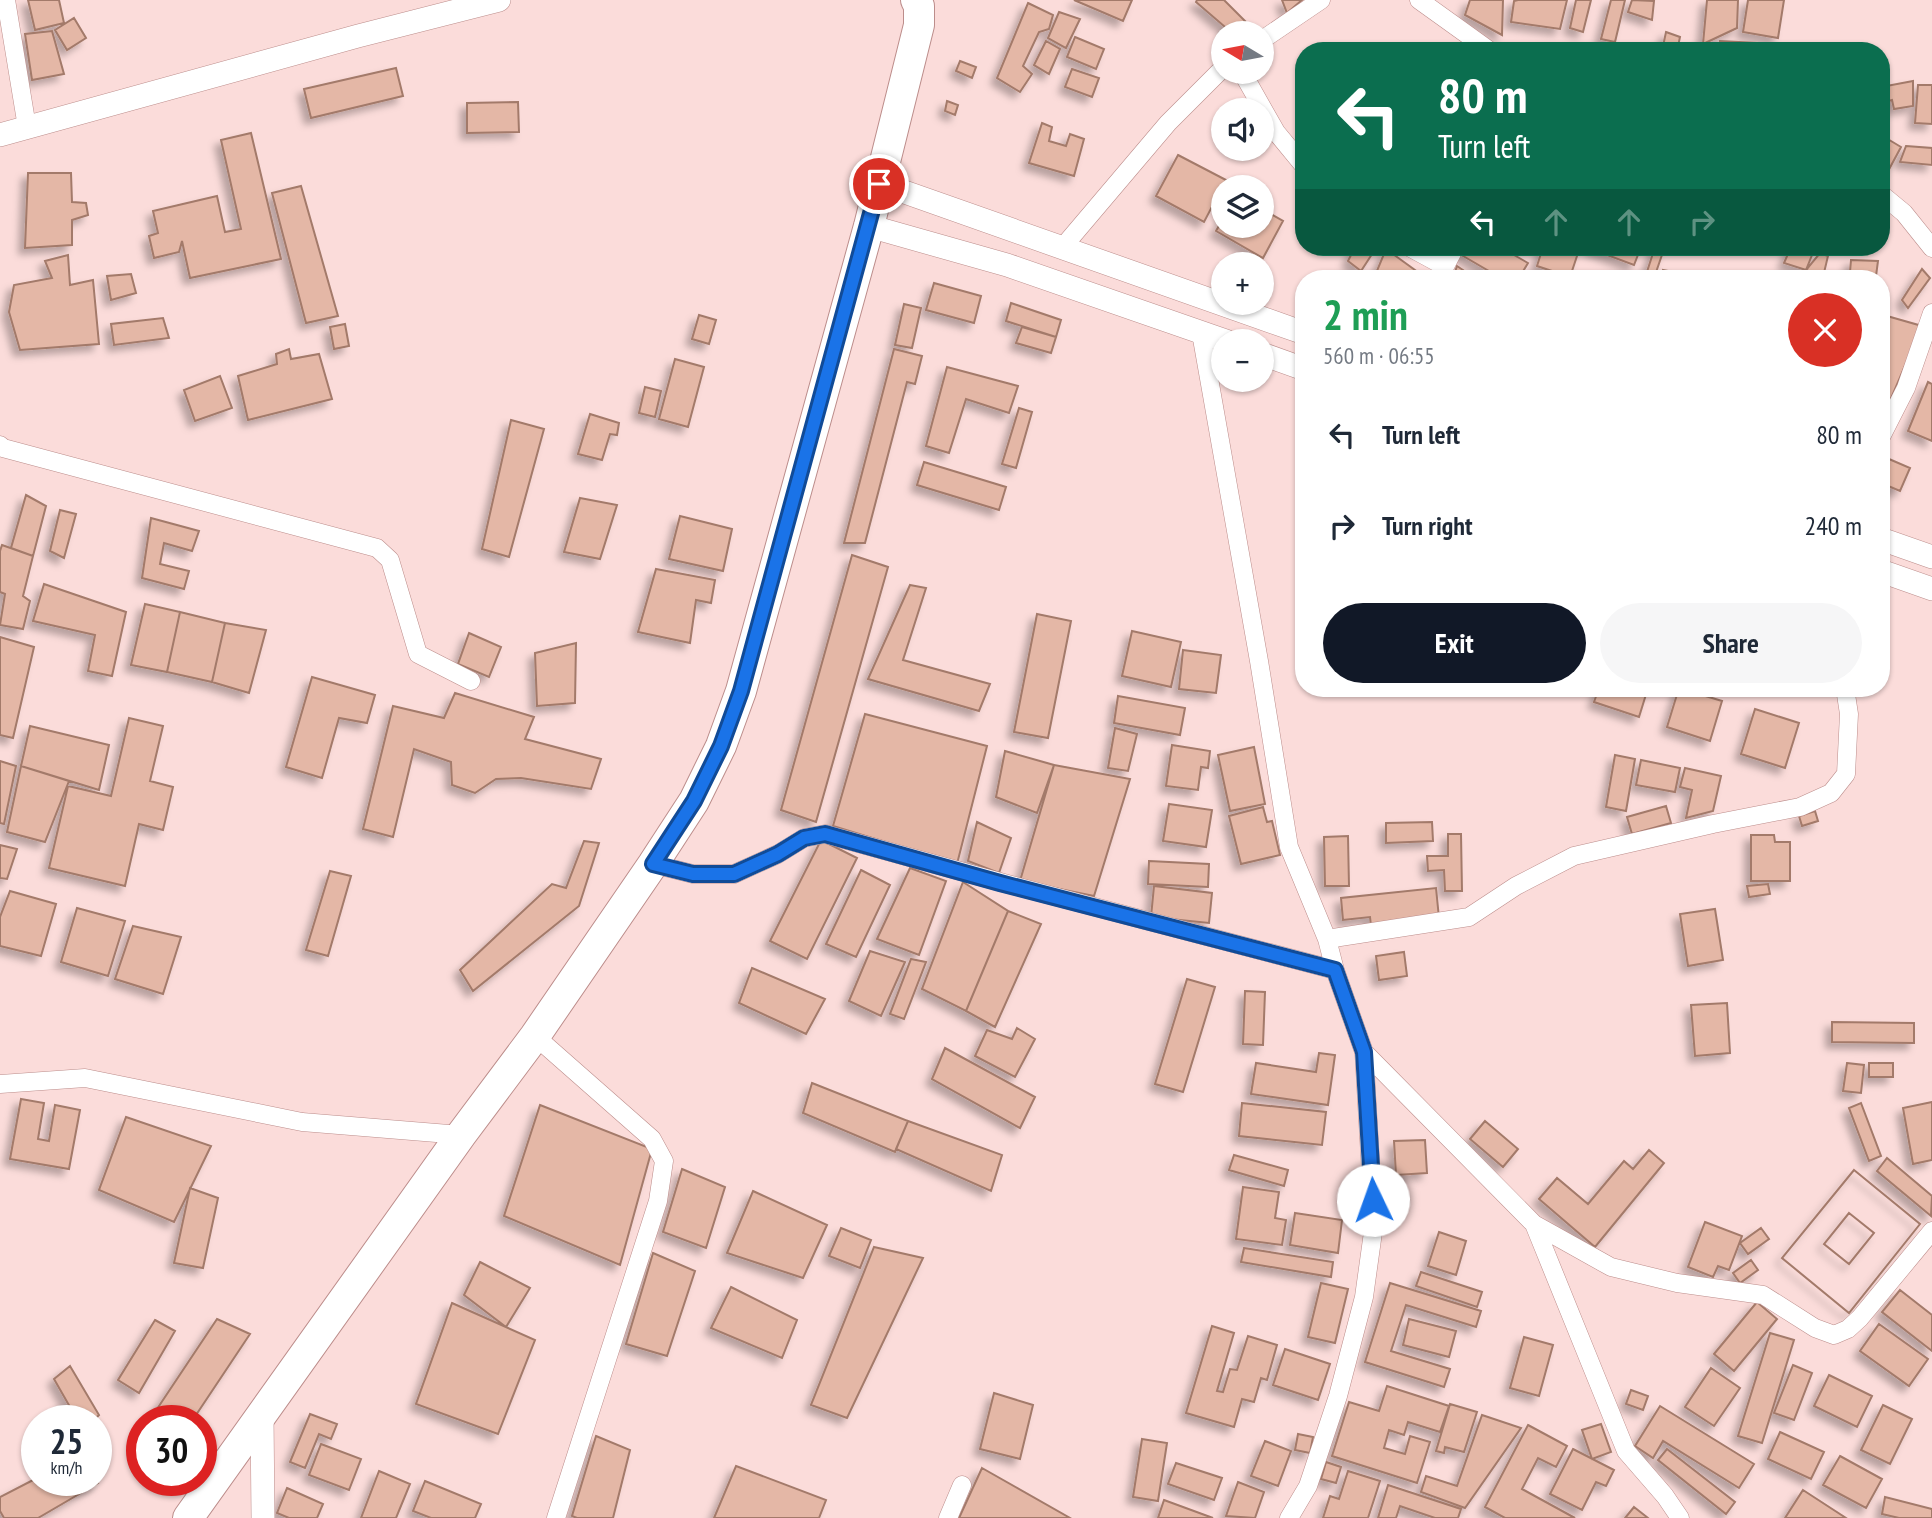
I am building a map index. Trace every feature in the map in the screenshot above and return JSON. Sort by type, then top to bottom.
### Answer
[{"type":"highway","points":[[188,1518],[461,1135],[535,1036],[653,864],[699,790],[721,746],[741,691],[869,226],[919,25],[919,6],[916,0]]},
{"type":"street","points":[[6,0],[27,127]]},
{"type":"street","points":[[0,135],[499,0]]},
{"type":"street","points":[[1274,32],[1321,0]]},
{"type":"street","points":[[1419,0],[1477,42]]},
{"type":"street","points":[[1062,248],[1168,123],[1211,80]]},
{"type":"street","points":[[1249,84],[1276,132],[1295,155]]},
{"type":"street","points":[[879,184],[1295,330]]},
{"type":"street","points":[[1890,201],[1904,213],[1932,248]]},
{"type":"street","points":[[869,226],[1007,265],[1211,336]]},
{"type":"street","points":[[1421,256],[1438,270]]},
{"type":"street","points":[[1890,419],[1906,388],[1932,313]]},
{"type":"street","points":[[1201,333],[1289,847],[1327,939],[1364,1052],[1374,1224],[1364,1297],[1338,1396],[1308,1486],[1289,1518]]},
{"type":"street","points":[[1274,358],[1295,366]]},
{"type":"street","points":[[0,445],[377,548],[390,560],[418,654],[471,681]]},
{"type":"street","points":[[1890,542],[1932,557]]},
{"type":"street","points":[[1890,574],[1932,589]]},
{"type":"street","points":[[1327,939],[1469,917],[1516,886],[1574,856],[1800,807],[1831,793],[1846,774],[1849,714],[1846,697]]},
{"type":"street","points":[[653,864],[693,874],[734,874],[778,854],[804,838],[825,834],[1000,883],[1335,970]]},
{"type":"street","points":[[535,1036],[652,1139],[664,1161],[658,1201],[556,1518]]},
{"type":"street","points":[[1364,1052],[1534,1224],[1611,1266],[1677,1283],[1763,1296],[1815,1328],[1834,1335],[1848,1329],[1860,1318],[1932,1231]]},
{"type":"street","points":[[0,1084],[85,1078],[302,1122],[461,1135]]},
{"type":"street","points":[[1534,1224],[1626,1451],[1665,1496],[1680,1518]]},
{"type":"street","points":[[262,1415],[263,1518]]},
{"type":"street","points":[[948,1518],[961,1485]]},
{"type":"building","points":[[28,0],[59,0],[64,23],[35,30]]},
{"type":"building","points":[[1074,0],[1132,0],[1123,21]]},
{"type":"building","points":[[1224,0],[1245,21],[1218,21],[1196,2]]},
{"type":"building","points":[[1282,0],[1302,0],[1287,13]]},
{"type":"building","points":[[1470,0],[1503,0],[1502,35],[1465,15]]},
{"type":"building","points":[[1567,0],[1560,29],[1511,22],[1514,1]]},
{"type":"building","points":[[1576,0],[1591,0],[1583,32],[1570,28]]},
{"type":"building","points":[[1611,0],[1625,0],[1615,42],[1601,39]]},
{"type":"building","points":[[1632,0],[1654,1],[1652,20],[1628,12]]},
{"type":"building","points":[[1707,0],[1738,0],[1737,28],[1703,42]]},
{"type":"building","points":[[1748,0],[1784,0],[1778,38],[1743,32]]},
{"type":"building","points":[[1028,3],[1053,15],[1049,29],[1039,32],[1023,66],[1032,74],[1020,92],[997,78]]},
{"type":"building","points":[[1059,12],[1080,19],[1066,48],[1048,38]]},
{"type":"building","points":[[74,18],[86,38],[67,50],[55,30]]},
{"type":"building","points":[[52,31],[64,74],[32,80],[25,34]]},
{"type":"building","points":[[1666,32],[1680,37],[1679,42],[1664,42]]},
{"type":"building","points":[[1075,37],[1104,49],[1096,69],[1067,57]]},
{"type":"building","points":[[1046,41],[1060,49],[1049,74],[1034,65]]},
{"type":"building","points":[[960,61],[976,67],[972,78],[956,71]]},
{"type":"building","points":[[396,68],[403,96],[311,118],[304,89]]},
{"type":"building","points":[[1072,69],[1099,78],[1092,97],[1065,87]]},
{"type":"building","points":[[1913,81],[1913,106],[1894,109],[1890,101],[1890,85]]},
{"type":"building","points":[[1918,85],[1932,85],[1932,124],[1915,123]]},
{"type":"building","points":[[947,101],[958,105],[955,115],[945,111]]},
{"type":"building","points":[[518,102],[519,132],[467,133],[467,103]]},
{"type":"building","points":[[1042,123],[1052,127],[1049,141],[1066,146],[1070,134],[1084,139],[1074,176],[1029,163]]},
{"type":"building","points":[[251,133],[281,259],[190,278],[182,241],[179,252],[154,258],[149,236],[158,233],[153,211],[217,196],[225,232],[241,229],[221,140]]},
{"type":"building","points":[[1890,140],[1901,147],[1890,168]]},
{"type":"building","points":[[1906,146],[1932,148],[1932,165],[1900,162]]},
{"type":"building","points":[[1178,155],[1216,175],[1211,175],[1211,209],[1204,222],[1156,196]]},
{"type":"building","points":[[28,173],[71,173],[72,202],[86,203],[88,215],[72,220],[72,245],[25,248]]},
{"type":"building","points":[[301,186],[338,316],[306,323],[272,193]]},
{"type":"building","points":[[1274,216],[1283,221],[1274,238]]},
{"type":"building","points":[[1228,238],[1274,238],[1266,252],[1253,252]]},
{"type":"building","points":[[68,255],[70,285],[93,280],[99,344],[20,350],[9,312],[14,285],[52,278],[45,261]]},
{"type":"building","points":[[1350,256],[1371,256],[1362,270],[1348,261]]},
{"type":"building","points":[[1383,256],[1396,256],[1415,270],[1377,270]]},
{"type":"building","points":[[1463,256],[1516,256],[1528,263],[1524,270],[1487,270]]},
{"type":"building","points":[[1540,256],[1577,256],[1572,270],[1549,270],[1537,266]]},
{"type":"building","points":[[1610,256],[1638,256],[1634,265]]},
{"type":"building","points":[[1652,256],[1662,256],[1657,270],[1648,270]]},
{"type":"building","points":[[1787,256],[1812,256],[1806,270],[1784,263]]},
{"type":"building","points":[[1818,256],[1828,256],[1825,270],[1806,270]]},
{"type":"building","points":[[1851,260],[1878,261],[1877,270],[1850,270]]},
{"type":"building","points":[[1922,269],[1930,278],[1908,308],[1902,300]]},
{"type":"building","points":[[131,274],[136,293],[111,300],[107,276]]},
{"type":"building","points":[[934,283],[981,296],[974,323],[926,310]]},
{"type":"building","points":[[1011,303],[1061,320],[1056,337],[1006,321]]},
{"type":"building","points":[[904,304],[921,308],[912,348],[895,345]]},
{"type":"building","points":[[699,315],[716,320],[709,344],[692,339]]},
{"type":"building","points":[[1890,317],[1922,326],[1890,401]]},
{"type":"building","points":[[163,318],[169,338],[114,345],[111,324]]},
{"type":"building","points":[[345,324],[349,346],[334,349],[330,327]]},
{"type":"building","points":[[1022,327],[1056,337],[1051,353],[1016,343]]},
{"type":"building","points":[[289,349],[291,359],[319,354],[332,399],[248,420],[238,376],[277,364],[276,354]]},
{"type":"building","points":[[894,349],[922,356],[915,384],[907,382],[865,543],[844,543]]},
{"type":"building","points":[[675,359],[704,367],[688,427],[659,419]]},
{"type":"building","points":[[947,367],[1018,386],[1009,413],[966,399],[949,453],[926,446]]},
{"type":"building","points":[[220,376],[232,408],[195,421],[184,390]]},
{"type":"building","points":[[1928,382],[1932,384],[1932,441],[1908,431]]},
{"type":"building","points":[[645,387],[661,391],[655,417],[639,413]]},
{"type":"building","points":[[1019,408],[1032,412],[1016,468],[1002,464]]},
{"type":"building","points":[[590,414],[619,423],[617,435],[610,434],[602,460],[578,454]]},
{"type":"building","points":[[511,420],[544,429],[509,557],[482,549]]},
{"type":"building","points":[[1890,459],[1910,468],[1900,491],[1890,487]]},
{"type":"building","points":[[924,462],[1006,487],[999,510],[917,485]]},
{"type":"building","points":[[26,495],[46,506],[33,556],[11,548]]},
{"type":"building","points":[[580,498],[617,505],[600,559],[564,552]]},
{"type":"building","points":[[60,510],[76,514],[64,558],[50,551]]},
{"type":"building","points":[[680,516],[732,529],[723,571],[669,559]]},
{"type":"building","points":[[151,518],[199,531],[192,551],[164,543],[160,564],[189,571],[184,589],[142,578]]},
{"type":"building","points":[[2,545],[33,556],[23,596],[30,601],[23,629],[0,625],[5,594],[0,592]]},
{"type":"building","points":[[852,555],[888,567],[816,822],[781,810]]},
{"type":"building","points":[[656,569],[715,580],[711,603],[696,600],[690,643],[638,632]]},
{"type":"building","points":[[44,584],[126,612],[112,676],[88,671],[95,635],[33,621]]},
{"type":"building","points":[[910,585],[926,588],[903,660],[990,684],[979,711],[868,679]]},
{"type":"building","points":[[145,604],[180,612],[167,672],[131,665]]},
{"type":"building","points":[[180,612],[225,623],[212,682],[167,672]]},
{"type":"building","points":[[1037,614],[1071,621],[1048,738],[1014,732]]},
{"type":"building","points":[[225,623],[266,630],[249,693],[212,682]]},
{"type":"building","points":[[1132,631],[1181,642],[1171,687],[1122,676]]},
{"type":"building","points":[[469,633],[501,647],[489,677],[458,664]]},
{"type":"building","points":[[0,637],[34,647],[13,738],[0,735]]},
{"type":"building","points":[[576,643],[575,703],[537,706],[535,653]]},
{"type":"building","points":[[1183,650],[1221,655],[1216,693],[1179,689]]},
{"type":"building","points":[[312,677],[375,695],[367,723],[339,718],[322,778],[286,767]]},
{"type":"building","points":[[455,693],[534,717],[525,739],[601,759],[591,789],[521,778],[496,779],[475,793],[452,785],[451,762],[414,749],[393,837],[363,829],[393,706],[444,718]]},
{"type":"building","points":[[1118,696],[1185,708],[1180,735],[1114,723]]},
{"type":"building","points":[[1596,697],[1645,697],[1639,717],[1594,702]]},
{"type":"building","points":[[1676,697],[1709,697],[1722,701],[1710,741],[1667,727]]},
{"type":"building","points":[[1755,709],[1799,723],[1785,768],[1741,754]]},
{"type":"building","points":[[865,714],[987,746],[957,864],[833,826]]},
{"type":"building","points":[[129,718],[163,726],[150,781],[173,787],[163,830],[139,824],[125,886],[49,868],[68,786],[111,796]]},
{"type":"building","points":[[30,726],[109,745],[99,790],[21,766]]},
{"type":"building","points":[[1115,728],[1137,734],[1128,771],[1108,768]]},
{"type":"building","points":[[1172,745],[1210,751],[1208,768],[1201,767],[1198,790],[1166,786]]},
{"type":"building","points":[[1254,747],[1265,804],[1230,811],[1218,755]]},
{"type":"building","points":[[1005,751],[1054,765],[1037,813],[996,797]]},
{"type":"building","points":[[1615,755],[1635,759],[1626,811],[1606,807]]},
{"type":"building","points":[[1641,760],[1680,768],[1675,792],[1636,785]]},
{"type":"building","points":[[0,761],[16,766],[4,824],[0,823]]},
{"type":"building","points":[[1054,765],[1130,779],[1094,896],[1020,881]]},
{"type":"building","points":[[21,766],[69,781],[45,842],[7,832]]},
{"type":"building","points":[[1685,768],[1721,776],[1713,811],[1686,818],[1692,790],[1680,787]]},
{"type":"building","points":[[1169,804],[1212,810],[1206,847],[1163,841]]},
{"type":"building","points":[[1666,806],[1671,823],[1632,834],[1627,817]]},
{"type":"building","points":[[1263,807],[1267,822],[1272,821],[1280,855],[1241,864],[1229,816]]},
{"type":"building","points":[[1815,811],[1818,821],[1802,826],[1799,816]]},
{"type":"building","points":[[977,822],[1011,838],[999,873],[968,861]]},
{"type":"building","points":[[1432,822],[1433,841],[1386,843],[1386,823]]},
{"type":"building","points":[[1448,834],[1461,834],[1462,891],[1445,891],[1444,870],[1428,871],[1427,856],[1448,856]]},
{"type":"building","points":[[1751,835],[1774,835],[1775,842],[1790,842],[1790,881],[1751,881]]},
{"type":"building","points":[[1348,836],[1349,886],[1325,886],[1324,837]]},
{"type":"building","points":[[821,840],[857,858],[807,959],[770,941]]},
{"type":"building","points":[[584,841],[599,843],[579,906],[473,991],[460,970],[552,884],[566,888]]},
{"type":"building","points":[[0,845],[17,849],[7,879],[0,878]]},
{"type":"building","points":[[1149,861],[1209,864],[1208,887],[1148,884]]},
{"type":"building","points":[[910,868],[946,881],[919,955],[877,939]]},
{"type":"building","points":[[861,870],[890,885],[856,957],[826,944]]},
{"type":"building","points":[[330,871],[351,876],[328,956],[306,950]]},
{"type":"building","points":[[963,882],[1008,911],[966,1011],[922,989]]},
{"type":"building","points":[[1768,884],[1770,894],[1749,897],[1747,886]]},
{"type":"building","points":[[1154,886],[1212,893],[1209,923],[1151,917]]},
{"type":"building","points":[[1436,888],[1439,918],[1371,926],[1370,917],[1343,920],[1341,898]]},
{"type":"building","points":[[10,891],[56,904],[41,956],[0,946],[0,917]]},
{"type":"building","points":[[77,908],[125,921],[108,976],[61,962]]},
{"type":"building","points":[[1715,909],[1723,960],[1688,966],[1680,914]]},
{"type":"building","points":[[1008,911],[1041,924],[995,1027],[966,1011]]},
{"type":"building","points":[[133,926],[181,937],[163,994],[115,979]]},
{"type":"building","points":[[870,951],[905,962],[881,1016],[849,1001]]},
{"type":"building","points":[[1404,952],[1407,976],[1379,980],[1376,956]]},
{"type":"building","points":[[911,959],[926,962],[904,1019],[890,1014]]},
{"type":"building","points":[[752,968],[825,999],[806,1034],[739,1003]]},
{"type":"building","points":[[1187,979],[1215,987],[1183,1092],[1155,1084]]},
{"type":"building","points":[[1245,991],[1265,992],[1263,1045],[1243,1044]]},
{"type":"building","points":[[1727,1003],[1730,1053],[1695,1056],[1691,1005]]},
{"type":"building","points":[[1832,1022],[1914,1023],[1914,1043],[1832,1042]]},
{"type":"building","points":[[1017,1028],[1035,1039],[1015,1077],[975,1056],[987,1030],[1012,1039]]},
{"type":"building","points":[[945,1048],[1035,1097],[1020,1128],[932,1079]]},
{"type":"building","points":[[1319,1053],[1335,1055],[1328,1105],[1251,1094],[1256,1063],[1316,1072]]},
{"type":"building","points":[[1847,1063],[1864,1065],[1861,1093],[1843,1091]]},
{"type":"building","points":[[1869,1063],[1893,1063],[1893,1077],[1869,1077]]},
{"type":"building","points":[[812,1083],[908,1121],[895,1152],[803,1113]]},
{"type":"building","points":[[21,1099],[44,1103],[38,1139],[49,1141],[55,1105],[80,1110],[69,1169],[10,1159]]},
{"type":"building","points":[[1932,1102],[1932,1160],[1913,1164],[1903,1108]]},
{"type":"building","points":[[1242,1103],[1326,1112],[1322,1145],[1239,1136]]},
{"type":"building","points":[[1861,1103],[1881,1156],[1869,1161],[1849,1108]]},
{"type":"building","points":[[540,1105],[652,1149],[620,1265],[504,1216]]},
{"type":"building","points":[[126,1117],[211,1146],[174,1222],[99,1190]]},
{"type":"building","points":[[908,1121],[1002,1155],[991,1191],[896,1149]]},
{"type":"building","points":[[1485,1121],[1518,1149],[1503,1167],[1470,1139]]},
{"type":"building","points":[[1425,1140],[1427,1173],[1396,1175],[1394,1141]]},
{"type":"building","points":[[1649,1150],[1664,1163],[1595,1247],[1539,1199],[1557,1178],[1588,1204],[1624,1161],[1633,1169]]},
{"type":"building","points":[[1234,1155],[1288,1170],[1284,1186],[1229,1170]]},
{"type":"building","points":[[1887,1158],[1932,1196],[1931,1216],[1877,1171]]},
{"type":"building","points":[[682,1169],[725,1187],[706,1248],[663,1232]]},
{"type":"building","points":[[1854,1170],[1920,1224],[1849,1313],[1782,1258]],"holes":[[[1849,1213],[1874,1233],[1849,1264],[1824,1244]]]},
{"type":"building","points":[[1854,1170],[1920,1224],[1849,1313],[1782,1258]]},
{"type":"building","points":[[1243,1187],[1279,1192],[1275,1218],[1286,1220],[1282,1245],[1236,1239]]},
{"type":"building","points":[[190,1188],[218,1198],[203,1268],[174,1263]]},
{"type":"building","points":[[753,1191],[827,1225],[803,1278],[727,1253]]},
{"type":"building","points":[[1295,1213],[1342,1220],[1338,1253],[1290,1245]]},
{"type":"building","points":[[1849,1213],[1874,1233],[1849,1264],[1824,1244]]},
{"type":"building","points":[[1705,1222],[1742,1236],[1729,1270],[1718,1266],[1713,1277],[1688,1267]]},
{"type":"building","points":[[841,1228],[871,1240],[860,1268],[829,1256]]},
{"type":"building","points":[[1761,1228],[1769,1239],[1748,1254],[1740,1243]]},
{"type":"building","points":[[1439,1232],[1466,1241],[1456,1275],[1428,1266]]},
{"type":"building","points":[[874,1247],[923,1258],[847,1418],[811,1405]]},
{"type":"building","points":[[1244,1248],[1333,1262],[1331,1277],[1241,1262]]},
{"type":"building","points":[[653,1253],[695,1271],[667,1356],[626,1344]]},
{"type":"building","points":[[1751,1260],[1758,1270],[1740,1283],[1733,1273]]},
{"type":"building","points":[[480,1262],[530,1288],[506,1327],[464,1295]]},
{"type":"building","points":[[1421,1272],[1482,1292],[1477,1307],[1416,1286]]},
{"type":"building","points":[[1321,1283],[1348,1289],[1335,1343],[1308,1337]]},
{"type":"building","points":[[1390,1283],[1481,1311],[1476,1327],[1406,1305],[1391,1351],[1450,1369],[1444,1387],[1365,1362]]},
{"type":"building","points":[[731,1287],[797,1320],[782,1358],[711,1328]]},
{"type":"building","points":[[1900,1290],[1932,1315],[1932,1351],[1882,1312]]},
{"type":"building","points":[[1757,1302],[1777,1319],[1734,1371],[1714,1354]]},
{"type":"building","points":[[452,1303],[535,1340],[498,1434],[416,1404]]},
{"type":"building","points":[[217,1319],[250,1334],[203,1405],[160,1405]]},
{"type":"building","points":[[1409,1319],[1456,1331],[1449,1357],[1403,1345]]},
{"type":"building","points":[[155,1320],[175,1331],[139,1393],[118,1380]]},
{"type":"building","points":[[1879,1324],[1928,1359],[1909,1386],[1860,1351]]},
{"type":"building","points":[[1212,1326],[1234,1333],[1217,1391],[1223,1392],[1230,1369],[1237,1370],[1248,1336],[1277,1345],[1267,1380],[1261,1378],[1254,1402],[1242,1399],[1234,1427],[1186,1413]]},
{"type":"building","points":[[1770,1333],[1794,1340],[1762,1443],[1738,1436]]},
{"type":"building","points":[[1524,1337],[1553,1345],[1539,1396],[1510,1388]]},
{"type":"building","points":[[1285,1349],[1330,1364],[1318,1400],[1273,1385]]},
{"type":"building","points":[[1793,1365],[1812,1373],[1794,1420],[1774,1413]]},
{"type":"building","points":[[70,1366],[93,1405],[69,1405],[54,1379]]},
{"type":"building","points":[[1711,1368],[1740,1388],[1714,1426],[1685,1407]]},
{"type":"building","points":[[1829,1375],[1872,1396],[1857,1427],[1814,1406]]},
{"type":"building","points":[[1387,1386],[1449,1406],[1440,1432],[1408,1422],[1404,1435],[1389,1430],[1384,1448],[1405,1454],[1410,1436],[1430,1442],[1417,1483],[1332,1456],[1349,1402],[1379,1411]]},
{"type":"building","points":[[1631,1390],[1648,1396],[1643,1410],[1626,1404]]},
{"type":"building","points":[[994,1393],[1033,1405],[1020,1459],[980,1449]]},
{"type":"building","points":[[1450,1404],[1477,1412],[1464,1452],[1445,1447],[1444,1453],[1436,1451]]},
{"type":"building","points":[[1883,1405],[1912,1419],[1890,1464],[1861,1450]]},
{"type":"building","points":[[1660,1406],[1754,1464],[1739,1488],[1663,1441],[1653,1458],[1635,1446]]},
{"type":"building","points":[[310,1414],[337,1424],[331,1439],[319,1434],[305,1468],[290,1462]]},
{"type":"building","points":[[1482,1415],[1521,1428],[1465,1508],[1421,1492],[1426,1476],[1457,1486]]},
{"type":"building","points":[[1601,1424],[1611,1452],[1592,1459],[1582,1430]]},
{"type":"building","points":[[1528,1425],[1567,1446],[1556,1467],[1538,1458],[1522,1489],[1575,1518],[1505,1518],[1485,1507]]},
{"type":"building","points":[[1780,1432],[1824,1452],[1811,1479],[1768,1459]]},
{"type":"building","points":[[1298,1434],[1313,1437],[1310,1453],[1295,1450]]},
{"type":"building","points":[[596,1436],[630,1450],[613,1518],[577,1518],[572,1516]]},
{"type":"building","points":[[1142,1439],[1167,1443],[1158,1501],[1133,1497]]},
{"type":"building","points":[[1265,1441],[1291,1451],[1278,1486],[1251,1476]]},
{"type":"building","points":[[321,1444],[361,1459],[349,1490],[309,1475]]},
{"type":"building","points":[[1573,1449],[1614,1470],[1606,1486],[1596,1482],[1582,1510],[1550,1494]]},
{"type":"building","points":[[1667,1449],[1735,1502],[1726,1514],[1658,1460]]},
{"type":"building","points":[[1840,1456],[1882,1479],[1866,1508],[1823,1485]]},
{"type":"building","points":[[1326,1462],[1341,1467],[1336,1483],[1321,1479]]},
{"type":"building","points":[[1176,1463],[1222,1478],[1214,1500],[1168,1484]]},
{"type":"building","points":[[736,1466],[826,1500],[819,1518],[714,1518]]},
{"type":"building","points":[[982,1468],[1070,1518],[959,1518]]},
{"type":"building","points":[[379,1471],[410,1484],[396,1518],[361,1518]]},
{"type":"building","points":[[1348,1471],[1380,1481],[1368,1518],[1323,1518],[1330,1496],[1339,1499]]},
{"type":"building","points":[[425,1481],[481,1504],[475,1518],[431,1518],[413,1511]]},
{"type":"building","points":[[1238,1482],[1264,1492],[1255,1518],[1226,1516]]},
{"type":"building","points":[[1388,1485],[1461,1509],[1458,1518],[1435,1518],[1400,1506],[1396,1518],[1378,1518]]},
{"type":"building","points":[[21,1486],[21,1496],[76,1496],[38,1518],[4,1518],[0,1511],[0,1497]]},
{"type":"building","points":[[287,1488],[323,1504],[317,1518],[289,1518],[277,1513]]},
{"type":"building","points":[[1803,1490],[1846,1518],[1785,1518]]},
{"type":"building","points":[[1885,1497],[1932,1509],[1932,1518],[1899,1518],[1882,1514]]},
{"type":"building","points":[[1164,1500],[1213,1518],[1158,1518]]},
{"type":"building","points":[[1634,1507],[1648,1518],[1625,1518]]},
{"type":"route","points":[[879,184],[741,691],[721,746],[694,801],[653,864],[693,874],[734,874],[778,854],[804,838],[825,834],[1000,883],[1335,970],[1364,1052],[1373,1200]]}]
